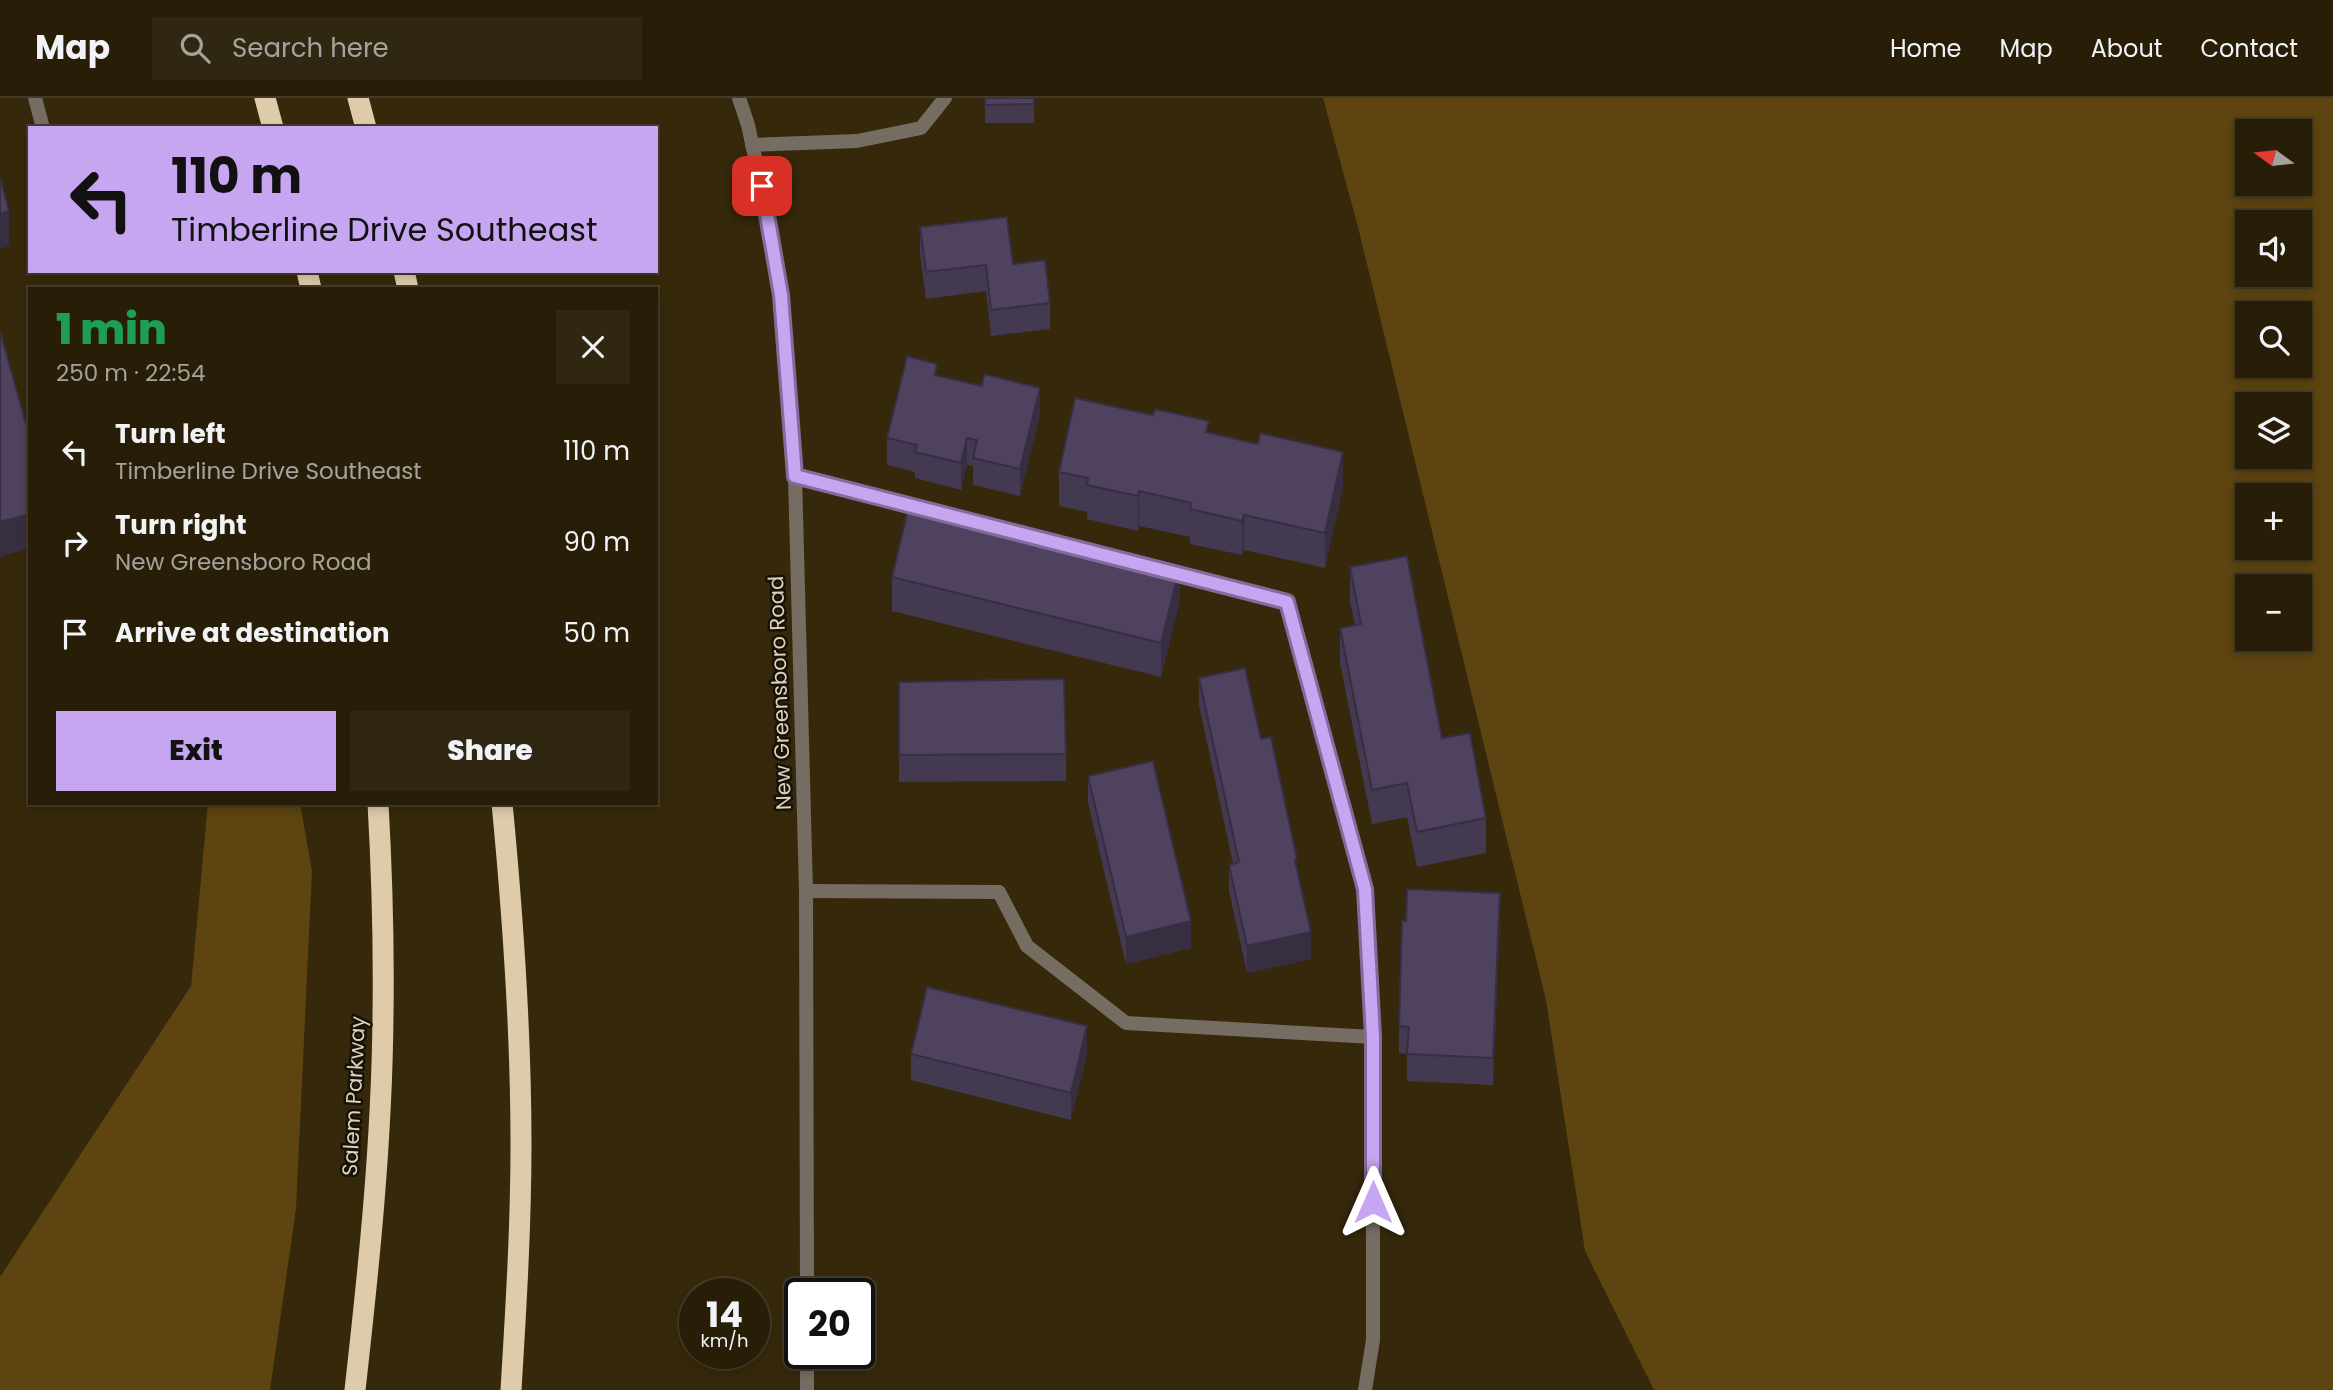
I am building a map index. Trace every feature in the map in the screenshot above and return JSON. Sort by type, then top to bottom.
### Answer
[{"type":"highway","points":[[265,98],[272,126]]},
{"type":"highway","points":[[358,98],[365,126]]},
{"type":"highway","name":"Salem Parkway","points":[[355,1390],[369,1263],[383,1029],[379,805]]},
{"type":"highway","points":[[502,805],[517,1010],[520,1132],[517,1282],[511,1390]]},
{"type":"street","points":[[35,98],[42,126]]},
{"type":"street","name":"New Greensboro Road","points":[[739,98],[766,207],[781,295],[795,476],[806,891],[807,1278]]},
{"type":"street","points":[[752,145],[857,141],[921,128],[945,98]]},
{"type":"street","points":[[795,476],[941,514]]},
{"type":"street","points":[[1154,568],[1287,602],[1365,889],[1373,1037],[1373,1340],[1364,1390]]},
{"type":"street","points":[[806,891],[999,892],[1027,946],[1126,1023],[1373,1037]]},
{"type":"street","points":[[807,1369],[807,1390]]},
{"type":"shaded area","points":[[1323,98],[2333,98],[2333,1390],[1654,1390],[1585,1251],[1546,1000],[1358,227]]},
{"type":"shaded area","points":[[208,805],[300,805],[312,871],[296,1209],[270,1390],[0,1390],[0,1277],[191,986]]},
{"type":"building","points":[[985,98],[1034,98],[1034,104],[985,105]]},
{"type":"building","points":[[0,177],[9,211],[0,214]]},
{"type":"building","points":[[1007,217],[1013,264],[1045,260],[1050,303],[991,310],[986,265],[926,272],[920,227]]},
{"type":"building","points":[[0,331],[28,431],[28,515],[0,522]]},
{"type":"building","points":[[907,356],[937,364],[935,375],[982,386],[984,374],[1040,388],[1020,469],[973,458],[977,440],[967,438],[961,463],[915,452],[917,445],[887,438]]},
{"type":"building","points":[[1075,398],[1153,415],[1155,409],[1209,421],[1206,432],[1258,444],[1260,433],[1343,452],[1325,533],[1244,515],[1242,521],[1190,509],[1191,503],[1139,491],[1138,496],[1087,485],[1088,478],[1059,472]]},
{"type":"building","points":[[910,501],[1180,566],[1161,643],[892,577]]},
{"type":"building","points":[[1407,556],[1442,738],[1470,733],[1486,818],[1417,832],[1407,783],[1372,790],[1340,628],[1361,624],[1350,567]]},
{"type":"building","points":[[1245,668],[1261,739],[1271,737],[1311,932],[1247,946],[1229,865],[1239,862],[1199,678]]},
{"type":"building","points":[[1064,679],[1066,754],[899,755],[899,682]]},
{"type":"building","points":[[1153,761],[1191,921],[1126,937],[1088,776]]},
{"type":"building","points":[[1407,889],[1500,893],[1493,1058],[1407,1054],[1409,1027],[1399,1026],[1402,921],[1406,921]]},
{"type":"building","points":[[927,987],[1087,1026],[1071,1093],[911,1054]]},
{"type":"route","points":[[762,186],[781,295],[795,476],[1287,602],[1365,889],[1373,1037],[1373,1202]]}]
